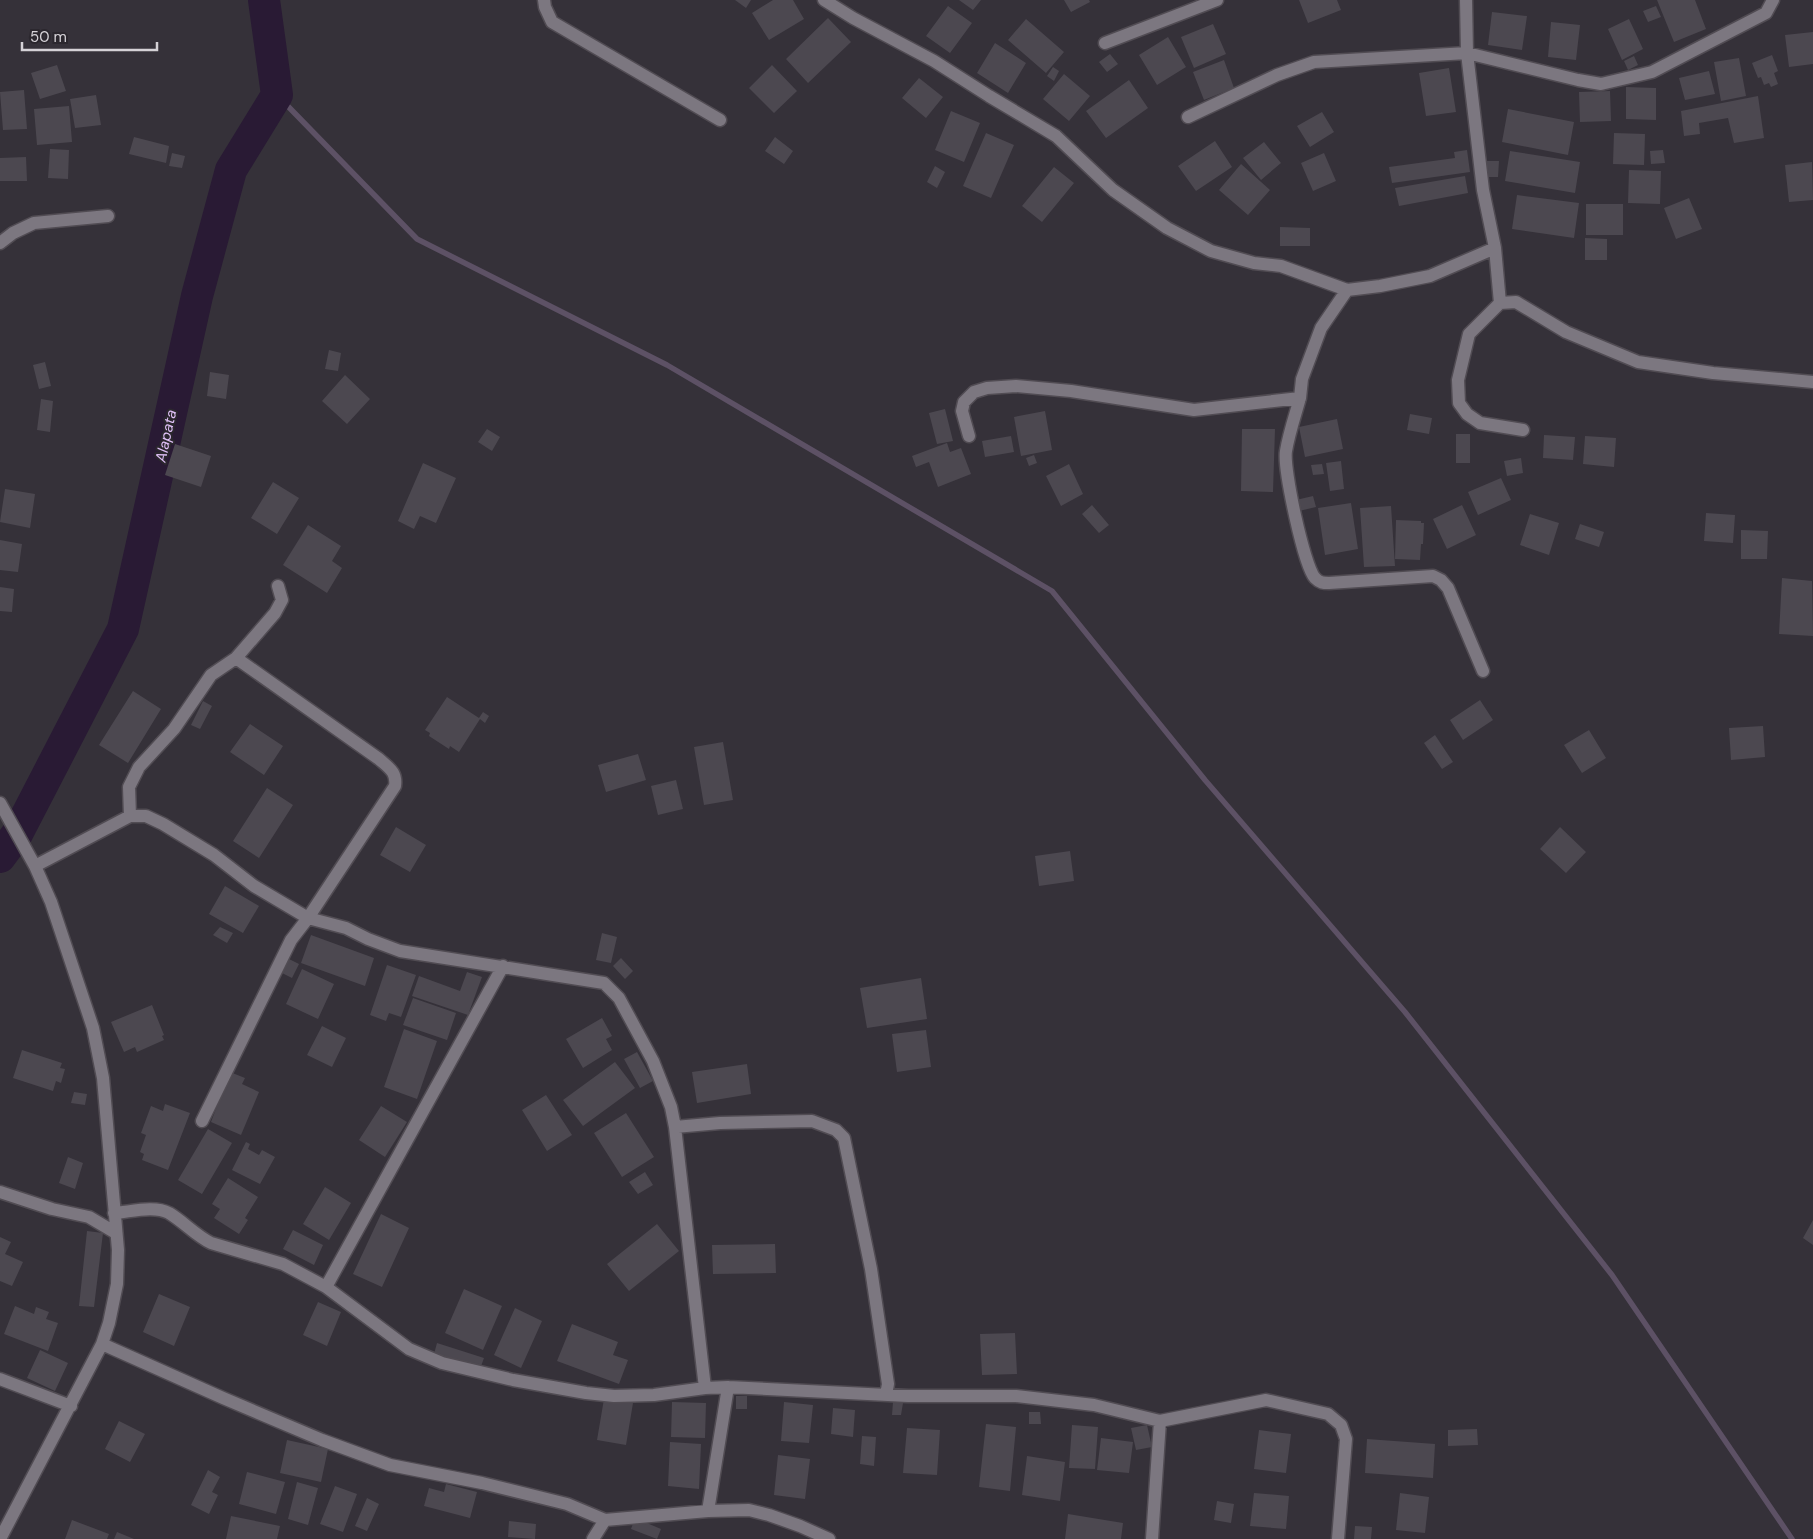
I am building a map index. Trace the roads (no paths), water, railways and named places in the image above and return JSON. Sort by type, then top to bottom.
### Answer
[{"type":"street","points":[[544,0],[545,8],[552,22],[720,120]]},
{"type":"street","points":[[824,0],[853,18],[934,61],[1056,136],[1113,190],[1167,228],[1211,251],[1254,263],[1281,266],[1312,279],[1347,290],[1380,286],[1430,276],[1495,248]]},
{"type":"street","points":[[1105,43],[1217,0]]},
{"type":"street","points":[[1466,0],[1468,53],[1482,190],[1495,248],[1500,304]]},
{"type":"street","points":[[1188,117],[1277,76],[1314,62],[1468,53],[1601,84],[1652,72],[1766,13],[1773,0]]},
{"type":"street","points":[[0,243],[13,233],[34,223],[108,216]]},
{"type":"street","points":[[1347,290],[1321,328],[1302,379],[1300,398],[1285,453],[1292,506],[1309,566],[1314,578],[1321,583],[1329,584],[1433,576],[1441,580],[1448,588],[1483,671]]},
{"type":"street","points":[[1523,430],[1480,423],[1467,414],[1459,403],[1458,380],[1469,334],[1500,304],[1516,302],[1566,332],[1638,362],[1712,373],[1813,382]]},
{"type":"street","points":[[969,436],[962,411],[964,402],[974,392],[987,388],[1016,386],[1071,391],[1194,410],[1300,398]]},
{"type":"street","points":[[130,816],[130,787],[139,767],[174,729],[212,675],[236,658],[276,613],[282,600],[278,586]]},
{"type":"street","points":[[202,1121],[291,940],[308,918],[395,786],[396,779],[393,771],[378,759],[236,658]]},
{"type":"street","points":[[0,803],[35,866],[51,902],[93,1028],[103,1078],[118,1250],[117,1284],[109,1323],[102,1344],[1,1539]]},
{"type":"street","points":[[35,866],[130,816],[146,816],[163,824],[214,855],[254,886],[308,918],[346,928],[400,951],[604,983],[619,998],[653,1061],[670,1107],[675,1127],[705,1388]]},
{"type":"street","points":[[326,1287],[503,966]]},
{"type":"street","points":[[675,1127],[720,1123],[812,1121],[836,1130],[844,1138],[872,1268],[888,1384],[886,1395]]},
{"type":"street","points":[[0,1192],[52,1209],[89,1216],[116,1233]]},
{"type":"street","points":[[114,1213],[156,1210],[168,1212],[200,1238],[211,1243],[283,1264],[326,1287],[409,1349],[442,1363],[513,1380],[586,1393],[614,1396],[654,1395],[728,1387],[886,1395],[1016,1396],[1094,1405],[1160,1421],[1266,1400],[1328,1414],[1341,1425],[1346,1439],[1338,1539]]},
{"type":"street","points":[[102,1344],[222,1398],[357,1454],[390,1465],[482,1483],[567,1504],[605,1520],[708,1511],[749,1510],[800,1526],[828,1539]]},
{"type":"street","points":[[0,1379],[71,1406]]},
{"type":"street","points":[[708,1511],[728,1387]]},
{"type":"street","points":[[1152,1539],[1160,1421]]},
{"type":"street","points":[[593,1539],[605,1520]]},
{"type":"waterway","name":"Alapata","points":[[0,857],[17,834],[123,629],[197,296],[231,170],[277,95],[264,0]]},
{"type":"waterway","points":[[277,95],[417,239],[667,365],[1052,591],[1205,780],[1405,1012],[1612,1275],[1792,1539]]}]
